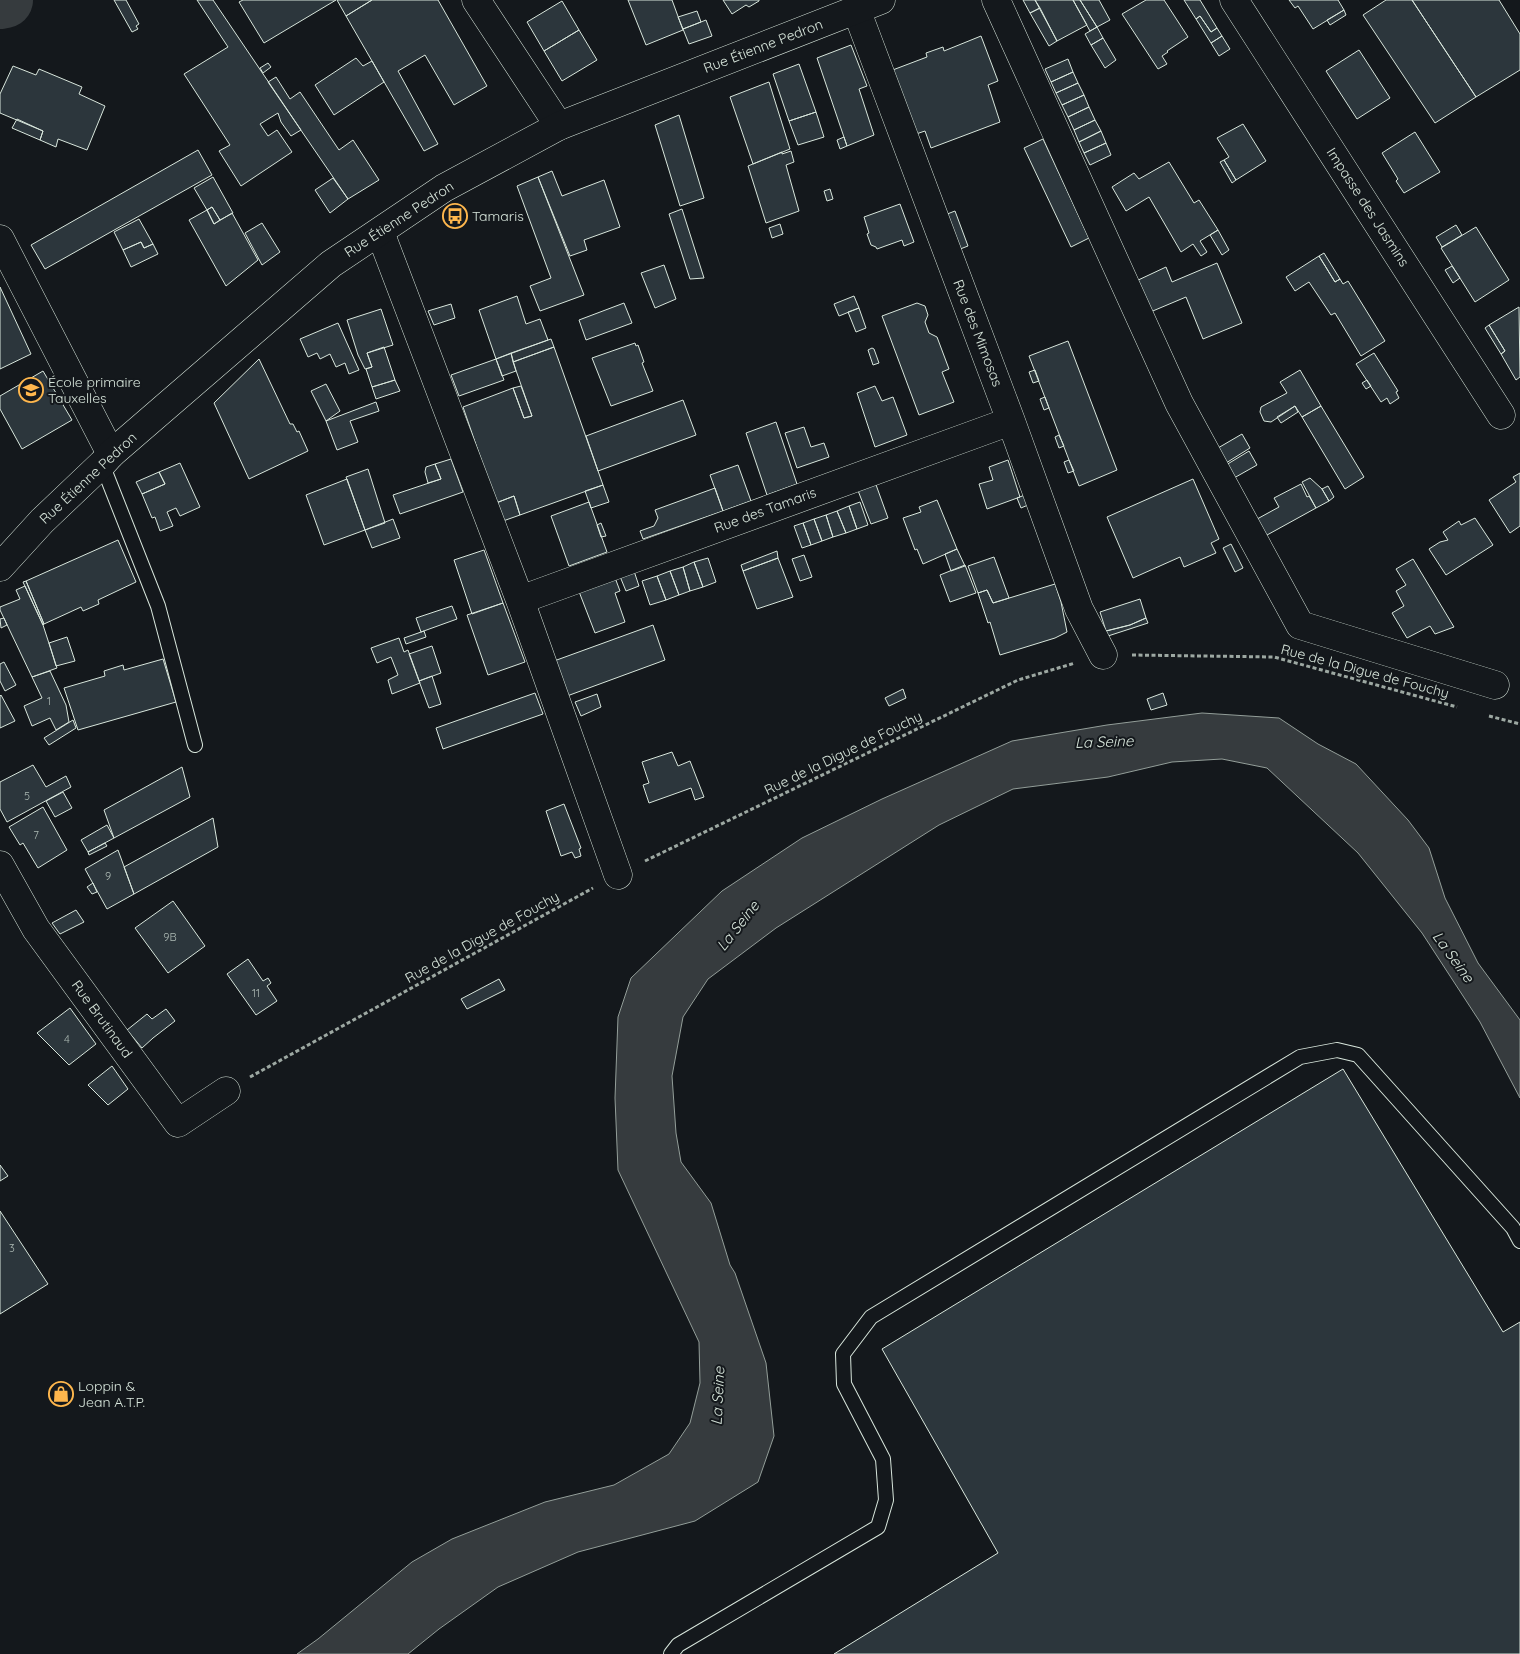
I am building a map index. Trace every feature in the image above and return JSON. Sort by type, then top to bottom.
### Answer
[{"type":"street","points":[[476,0],[559,126]]},
{"type":"street","points":[[996,0],[1179,403],[1300,625],[1495,685]]},
{"type":"street","name":"Impasse des Jasmins","points":[[1234,0],[1501,415]]},
{"type":"street","name":"Rue Étienne Pedron","points":[[0,567],[42,520],[106,459],[331,264],[444,188],[559,126],[869,5]]},
{"type":"street","name":"Rue des Mimosas","points":[[869,5],[1011,421],[1079,609],[1103,654]]},
{"type":"street","points":[[380,232],[520,600],[618,875]]},
{"type":"street","points":[[0,239],[106,459]]},
{"type":"street","name":"Rue des Tamaris","points":[[520,600],[1011,421]]},
{"type":"street","name":"Rue Brutinaud","points":[[0,864],[36,929],[178,1123],[226,1090]]},
{"type":"lane","points":[[106,459],[158,606],[195,745]]},
{"type":"lane","points":[[671,1654],[678,1644],[878,1527],[886,1500],[883,1460],[844,1384],[844,1354],[870,1316],[1300,1057],[1337,1050],[1358,1055],[1512,1228],[1520,1241]]},
{"type":"path","name":"Rue de la Digue de Fouchy","points":[[226,1090],[618,875],[1018,680],[1103,654],[1274,657],[1463,709]]},
{"type":"path","points":[[1482,714],[1520,724]]},
{"type":"water","name":"La Seine","points":[[1202,713],[1279,718],[1318,744],[1356,764],[1408,820],[1429,848],[1445,898],[1478,963],[1520,1020],[1520,1098],[1480,1022],[1422,933],[1358,853],[1267,768],[1222,759],[1172,762],[1108,777],[1013,789],[939,825],[776,928],[708,979],[683,1017],[672,1076],[676,1133],[681,1162],[711,1203],[730,1265],[735,1273],[766,1363],[774,1436],[758,1482],[695,1521],[578,1552],[498,1587],[439,1629],[408,1654],[297,1654],[412,1562],[452,1539],[545,1502],[614,1485],[669,1454],[690,1423],[700,1383],[699,1342],[618,1170],[615,1098],[618,1017],[631,978],[722,891],[802,838],[882,799],[1012,741],[1107,725]]},
{"type":"building","points":[[114,0],[126,0],[139,24],[136,26],[138,29],[132,32]]},
{"type":"building","points":[[197,0],[213,0],[301,130],[291,136],[281,122],[278,113],[260,124],[268,136],[277,130],[292,152],[241,186],[219,151],[230,145],[184,74],[228,47]]},
{"type":"building","points":[[243,0],[336,0],[264,43],[239,2]]},
{"type":"building","points":[[337,0],[372,0],[346,16]]},
{"type":"building","points":[[372,0],[438,0],[487,86],[454,105],[425,55],[398,71],[438,144],[424,151],[346,16]]},
{"type":"building","points":[[628,0],[672,0],[683,30],[646,45]]},
{"type":"building","points":[[723,0],[759,1],[749,7],[746,5],[732,14]]},
{"type":"building","points":[[1023,0],[1035,0],[1040,8],[1030,13]]},
{"type":"building","points":[[1035,0],[1073,0],[1087,25],[1057,41]]},
{"type":"building","points":[[1073,0],[1080,0],[1097,27],[1090,31]]},
{"type":"building","points":[[1080,0],[1099,0],[1110,20],[1097,27]]},
{"type":"building","points":[[1146,0],[1164,0],[1188,37],[1162,56],[1167,64],[1158,69],[1122,14]]},
{"type":"building","points":[[1184,0],[1200,0],[1217,28],[1211,32],[1200,16],[1196,19]]},
{"type":"building","points":[[1289,0],[1338,0],[1344,10],[1313,29],[1298,6],[1295,8]]},
{"type":"building","points":[[1386,0],[1412,0],[1476,97],[1435,123],[1363,15]]},
{"type":"building","points":[[1412,0],[1499,0],[1520,34],[1520,70],[1476,97]]},
{"type":"building","points":[[562,1],[579,30],[544,51],[527,22]]},
{"type":"building","points":[[1040,8],[1057,41],[1049,46],[1030,13]]},
{"type":"building","points":[[1344,10],[1346,15],[1330,25],[1327,20]]},
{"type":"building","points":[[697,11],[701,22],[683,29],[678,17]]},
{"type":"building","points":[[1200,16],[1211,32],[1217,28],[1222,36],[1211,43],[1196,19]]},
{"type":"building","points":[[706,20],[712,36],[689,44],[683,29]]},
{"type":"building","points":[[1097,27],[1103,38],[1091,45],[1085,34]]},
{"type":"building","points":[[579,30],[597,60],[562,81],[544,51]]},
{"type":"building","points":[[981,36],[998,81],[988,85],[1000,122],[931,148],[925,131],[913,135],[890,71],[927,57],[926,53],[943,47],[944,51]]},
{"type":"building","points":[[1222,36],[1230,49],[1219,56],[1211,43]]},
{"type":"building","points":[[1103,38],[1116,60],[1105,68],[1091,45]]},
{"type":"building","points":[[851,45],[867,86],[859,89],[874,135],[847,146],[817,58]]},
{"type":"building","points":[[1359,50],[1390,98],[1357,119],[1326,71]]},
{"type":"building","points":[[356,58],[363,66],[372,61],[384,82],[334,115],[315,85]]},
{"type":"building","points":[[1068,59],[1073,72],[1051,82],[1045,69]]},
{"type":"building","points":[[268,63],[271,67],[263,73],[260,68]]},
{"type":"building","points":[[799,64],[816,112],[789,121],[773,74]]},
{"type":"building","points":[[13,66],[36,75],[39,69],[82,87],[79,94],[105,106],[87,150],[58,139],[56,147],[40,140],[43,131],[0,113],[0,94]]},
{"type":"building","points":[[1073,72],[1078,83],[1056,93],[1051,82]]},
{"type":"building","points":[[276,77],[290,99],[300,92],[339,150],[353,140],[379,180],[348,199],[268,82]]},
{"type":"building","points":[[769,82],[790,149],[753,164],[730,97]]},
{"type":"building","points":[[1078,83],[1084,95],[1062,105],[1056,93]]},
{"type":"building","points":[[1084,95],[1089,107],[1068,117],[1062,105]]},
{"type":"building","points":[[1089,107],[1095,120],[1074,130],[1068,117]]},
{"type":"building","points":[[816,112],[824,137],[798,145],[789,121]]},
{"type":"building","points":[[679,115],[704,198],[680,206],[655,125]]},
{"type":"building","points":[[17,119],[43,131],[40,140],[12,128]]},
{"type":"building","points":[[1095,120],[1101,131],[1079,142],[1074,130]]},
{"type":"building","points":[[1243,124],[1266,161],[1236,180],[1224,160],[1229,157],[1217,138]]},
{"type":"building","points":[[1101,131],[1106,143],[1084,153],[1079,142]]},
{"type":"building","points":[[1415,132],[1440,172],[1404,193],[1382,153]]},
{"type":"building","points":[[844,137],[847,146],[840,149],[837,140]]},
{"type":"building","points":[[1043,139],[1089,238],[1071,247],[1024,148]]},
{"type":"building","points":[[1106,143],[1111,155],[1090,165],[1084,153]]},
{"type":"building","points":[[198,150],[212,175],[45,269],[31,245]]},
{"type":"building","points":[[791,151],[794,162],[786,165],[799,211],[766,223],[748,166],[782,152],[782,154]]},
{"type":"building","points":[[1224,160],[1236,180],[1232,183],[1220,162]]},
{"type":"building","points":[[1169,162],[1194,203],[1199,200],[1218,230],[1200,241],[1207,252],[1201,256],[1193,244],[1181,252],[1149,197],[1126,211],[1112,187],[1134,173],[1139,179]]},
{"type":"building","points":[[552,171],[562,196],[604,180],[620,227],[584,240],[587,250],[570,256],[538,177]]},
{"type":"building","points":[[213,177],[233,213],[220,220],[212,207],[207,210],[194,188]]},
{"type":"building","points":[[538,177],[584,295],[540,311],[530,286],[551,278],[517,186]]},
{"type":"building","points":[[333,178],[348,199],[330,213],[315,190]]},
{"type":"building","points":[[830,189],[833,199],[827,201],[824,191]]},
{"type":"building","points":[[900,204],[914,242],[904,246],[902,240],[877,249],[871,245],[864,217]]},
{"type":"building","points":[[212,207],[220,220],[214,224],[207,210]]},
{"type":"building","points":[[682,209],[704,278],[690,279],[669,214]]},
{"type":"building","points":[[207,210],[214,224],[232,213],[258,260],[226,286],[189,220]]},
{"type":"building","points":[[955,211],[968,246],[955,251],[942,216]]},
{"type":"building","points":[[139,219],[153,244],[144,248],[141,242],[123,250],[114,232]]},
{"type":"building","points":[[262,223],[280,252],[262,265],[245,233]]},
{"type":"building","points":[[780,224],[783,234],[772,238],[769,228]]},
{"type":"building","points":[[1456,225],[1462,235],[1442,247],[1436,237]]},
{"type":"building","points":[[1476,227],[1509,280],[1475,302],[1441,248]]},
{"type":"building","points":[[1218,230],[1229,250],[1222,255],[1210,235]]},
{"type":"building","points":[[141,242],[144,248],[153,244],[158,254],[131,267],[123,250]]},
{"type":"building","points":[[1324,253],[1340,279],[1335,282],[1319,256]]},
{"type":"building","points":[[1319,256],[1335,282],[1340,279],[1343,284],[1348,281],[1385,341],[1361,356],[1335,313],[1331,315],[1309,282],[1295,291],[1286,277]]},
{"type":"building","points":[[1217,263],[1242,323],[1203,339],[1186,297],[1148,313],[1134,282],[1166,267],[1172,282]]},
{"type":"building","points":[[664,265],[676,299],[655,308],[641,273]]},
{"type":"building","points":[[1452,266],[1460,278],[1453,283],[1445,270]]},
{"type":"building","points":[[0,287],[31,354],[0,369]]},
{"type":"building","points":[[517,296],[526,324],[540,319],[548,340],[496,359],[479,310]]},
{"type":"building","points":[[854,296],[859,308],[839,316],[834,304]]},
{"type":"building","points":[[624,303],[632,323],[586,340],[579,320]]},
{"type":"building","points":[[917,303],[925,306],[928,315],[925,322],[929,333],[937,337],[949,369],[942,372],[954,402],[919,415],[882,316]]},
{"type":"building","points":[[451,304],[455,318],[434,325],[428,311]]},
{"type":"building","points":[[1519,307],[1520,377],[1516,380],[1501,354],[1505,351],[1489,325]]},
{"type":"building","points":[[859,308],[866,328],[856,332],[848,312]]},
{"type":"building","points":[[381,309],[393,345],[367,353],[372,367],[365,369],[358,355],[347,320]]},
{"type":"building","points":[[338,323],[359,370],[349,374],[345,363],[336,367],[330,354],[320,359],[317,353],[308,357],[300,339]]},
{"type":"building","points":[[1489,325],[1505,351],[1501,354],[1485,328]]},
{"type":"building","points":[[551,339],[554,347],[513,362],[511,353]]},
{"type":"building","points":[[1068,341],[1117,470],[1079,486],[1029,356]]},
{"type":"building","points":[[635,343],[636,346],[638,345],[644,362],[642,363],[653,391],[611,406],[592,358]]},
{"type":"building","points":[[384,347],[395,380],[372,387],[366,369],[372,367],[367,353]]},
{"type":"building","points":[[554,347],[603,485],[520,515],[514,496],[496,503],[463,407],[513,388],[524,418],[532,416],[513,362]]},
{"type":"building","points":[[872,348],[879,363],[873,365],[868,350]]},
{"type":"building","points":[[511,353],[516,371],[502,376],[496,359]]},
{"type":"building","points":[[1374,353],[1398,391],[1396,392],[1399,398],[1390,404],[1387,398],[1381,402],[1356,364]]},
{"type":"building","points":[[259,359],[290,424],[293,424],[297,432],[299,431],[308,451],[249,479],[214,403]]},
{"type":"building","points":[[496,359],[504,380],[459,396],[451,375]]},
{"type":"building","points":[[1035,370],[1039,381],[1033,383],[1029,372]]},
{"type":"building","points":[[1300,370],[1321,406],[1302,417],[1295,406],[1271,422],[1264,421],[1260,412],[1261,407],[1287,393],[1280,382]]},
{"type":"building","points":[[43,371],[72,420],[22,449],[0,409],[0,396]]},
{"type":"building","points":[[395,380],[400,391],[376,399],[372,387]]},
{"type":"building","points":[[1367,380],[1371,386],[1366,389],[1362,383]]},
{"type":"building","points":[[326,384],[340,411],[326,421],[311,391]]},
{"type":"building","points":[[521,386],[532,416],[524,418],[513,388]]},
{"type":"building","points":[[875,386],[882,401],[893,397],[907,435],[875,447],[857,393]]},
{"type":"building","points":[[1045,397],[1049,408],[1044,410],[1040,399]]},
{"type":"building","points":[[683,400],[696,435],[598,471],[586,436]]},
{"type":"building","points":[[376,402],[379,411],[350,421],[358,442],[337,450],[326,421]]},
{"type":"building","points":[[1295,406],[1298,412],[1281,423],[1277,417]]},
{"type":"building","points":[[1321,406],[1364,477],[1345,489],[1302,417]]},
{"type":"building","points":[[776,422],[797,484],[767,495],[746,433]]},
{"type":"building","points":[[804,427],[811,447],[824,443],[829,457],[797,468],[785,433]]},
{"type":"building","points":[[1242,434],[1250,448],[1226,463],[1218,448]]},
{"type":"building","points":[[1059,435],[1064,446],[1059,448],[1055,437]]},
{"type":"building","points":[[1249,451],[1257,465],[1234,478],[1226,465]]},
{"type":"building","points":[[451,459],[463,492],[400,514],[393,495],[441,479],[435,464]]},
{"type":"building","points":[[1008,460],[1020,497],[987,509],[979,484],[993,480],[989,467]]},
{"type":"building","points":[[1069,460],[1074,471],[1068,473],[1064,462]]},
{"type":"building","points":[[180,463],[200,507],[180,516],[176,508],[167,512],[173,526],[160,531],[155,517],[152,518],[142,494],[165,484],[159,472]]},
{"type":"building","points":[[435,464],[441,479],[428,483],[425,472],[426,467]]},
{"type":"building","points":[[738,465],[751,501],[723,511],[710,475]]},
{"type":"building","points":[[368,469],[385,523],[365,530],[346,477]]},
{"type":"building","points":[[159,472],[165,484],[142,494],[136,482]]},
{"type":"building","points":[[1520,473],[1520,526],[1510,533],[1489,500],[1516,482],[1513,477]]},
{"type":"building","points":[[1310,478],[1322,489],[1329,501],[1316,508],[1302,482]]},
{"type":"building","points":[[347,479],[365,530],[324,545],[306,495]]},
{"type":"building","points":[[1193,479],[1219,539],[1211,543],[1216,553],[1184,567],[1180,557],[1133,578],[1107,517]]},
{"type":"building","points":[[875,482],[888,518],[871,524],[857,488]]},
{"type":"building","points":[[1301,484],[1307,497],[1309,496],[1316,508],[1258,540],[1248,524],[1279,507],[1274,498]]},
{"type":"building","points":[[603,485],[609,502],[591,508],[585,491]]},
{"type":"building","points":[[1328,486],[1334,497],[1329,501],[1322,489]]},
{"type":"building","points":[[715,488],[723,511],[643,539],[640,531],[654,526],[658,518],[655,510]]},
{"type":"building","points":[[1025,495],[1028,505],[1021,508],[1017,498]]},
{"type":"building","points":[[514,496],[520,515],[503,521],[496,503]]},
{"type":"building","points":[[937,500],[957,549],[923,564],[917,549],[915,550],[903,518],[921,512],[919,507]]},
{"type":"building","points":[[589,502],[607,552],[569,566],[551,516]]},
{"type":"building","points":[[860,502],[868,525],[857,529],[849,506]]},
{"type":"building","points":[[849,506],[857,529],[846,533],[837,511]]},
{"type":"building","points":[[837,511],[846,533],[833,537],[826,515]]},
{"type":"building","points":[[826,515],[833,537],[822,541],[814,519]]},
{"type":"building","points":[[1475,518],[1493,545],[1446,575],[1429,549],[1440,542],[1448,540],[1443,532],[1459,521],[1461,525]]},
{"type":"building","points":[[393,519],[400,538],[372,548],[365,530]]},
{"type":"building","points":[[814,519],[822,541],[811,545],[803,523]]},
{"type":"building","points":[[601,523],[606,536],[601,537],[597,525]]},
{"type":"building","points":[[803,523],[811,545],[802,548],[794,526]]},
{"type":"building","points":[[118,540],[136,582],[98,600],[99,604],[83,611],[81,607],[44,624],[26,581]]},
{"type":"building","points":[[1231,544],[1243,568],[1235,572],[1223,548]]},
{"type":"building","points":[[957,549],[965,566],[951,571],[945,554]]},
{"type":"building","points":[[484,550],[503,603],[472,614],[454,560]]},
{"type":"building","points":[[777,551],[778,558],[743,571],[741,565]]},
{"type":"building","points":[[804,555],[812,577],[800,581],[792,559]]},
{"type":"building","points":[[994,557],[1009,598],[993,603],[987,590],[978,593],[968,566]]},
{"type":"building","points":[[708,558],[716,582],[703,587],[694,562]]},
{"type":"building","points":[[778,558],[793,597],[757,609],[743,571]]},
{"type":"building","points":[[1413,559],[1454,627],[1435,634],[1430,626],[1407,638],[1392,613],[1404,606],[1396,591],[1406,585],[1396,569]]},
{"type":"building","points":[[694,562],[703,587],[690,591],[683,567]]},
{"type":"building","points":[[965,565],[976,593],[950,602],[940,575]]},
{"type":"building","points":[[683,567],[690,591],[679,595],[670,571]]},
{"type":"building","points":[[633,568],[639,586],[626,591],[619,574]]},
{"type":"building","points":[[670,571],[679,595],[666,600],[657,576]]},
{"type":"building","points":[[614,575],[620,591],[615,593],[625,622],[595,633],[578,589]]},
{"type":"building","points":[[657,576],[666,600],[650,605],[642,581]]},
{"type":"building","points":[[26,581],[44,624],[43,625],[23,582]]},
{"type":"building","points":[[1055,584],[1067,632],[1055,638],[1000,655],[990,622],[988,623],[978,593],[987,590],[993,603]]},
{"type":"building","points":[[25,586],[43,625],[57,668],[32,677],[0,610],[0,607],[20,599],[16,590]]},
{"type":"building","points":[[1140,599],[1146,618],[1130,625],[1106,631],[1100,612]]},
{"type":"building","points":[[503,603],[525,662],[488,675],[467,615]]},
{"type":"building","points":[[452,606],[457,619],[421,632],[416,618]]},
{"type":"building","points":[[4,618],[7,625],[1,628],[0,619]]},
{"type":"building","points":[[1146,618],[1148,623],[1108,636],[1106,631],[1130,625]]},
{"type":"building","points":[[653,625],[665,660],[567,696],[554,661]]},
{"type":"building","points":[[424,631],[426,637],[406,644],[404,638]]},
{"type":"building","points":[[67,637],[75,661],[56,666],[49,643]]},
{"type":"building","points":[[399,638],[404,652],[408,650],[420,683],[392,694],[388,680],[398,675],[391,657],[377,663],[371,648]]},
{"type":"building","points":[[432,646],[441,673],[419,681],[409,654]]},
{"type":"building","points":[[163,659],[176,702],[78,730],[64,688],[105,676],[104,671],[123,665],[124,670]]},
{"type":"building","points":[[4,662],[16,685],[5,691],[0,681],[0,664]]},
{"type":"building","points":[[50,671],[66,705],[69,722],[56,730],[50,718],[32,726],[24,706],[42,698],[32,677]]},
{"type":"building","points":[[432,676],[441,704],[429,708],[419,681]]},
{"type":"building","points":[[903,689],[906,698],[889,706],[885,698]]},
{"type":"building","points":[[535,693],[543,714],[443,749],[436,728]]},
{"type":"building","points":[[1163,693],[1167,705],[1151,710],[1147,699]]},
{"type":"building","points":[[597,694],[601,707],[581,716],[575,702]]},
{"type":"building","points":[[0,696],[15,721],[0,728]]},
{"type":"building","points":[[73,720],[76,728],[49,745],[44,738]]},
{"type":"building","points":[[672,752],[678,766],[690,761],[704,797],[695,800],[691,788],[649,803],[643,785],[649,783],[642,762]]},
{"type":"building","points":[[33,765],[46,787],[66,776],[71,787],[7,822],[0,809],[0,782]]},
{"type":"building","points":[[182,767],[190,797],[114,838],[104,810]]},
{"type":"building","points":[[63,792],[72,808],[55,817],[46,801]]},
{"type":"building","points":[[564,804],[581,848],[579,849],[581,856],[575,858],[572,852],[561,856],[546,811]]},
{"type":"building","points":[[43,807],[67,850],[38,868],[23,843],[20,845],[9,827]]},
{"type":"building","points":[[213,818],[218,847],[134,894],[124,867]]},
{"type":"building","points":[[107,825],[114,838],[88,852],[81,840]]},
{"type":"building","points":[[105,843],[107,846],[89,855],[88,852]]},
{"type":"building","points":[[118,850],[134,894],[107,909],[85,869]]},
{"type":"building","points":[[93,883],[97,892],[92,894],[87,887]]},
{"type":"building","points":[[173,901],[205,946],[168,973],[135,928]]},
{"type":"building","points":[[76,910],[84,922],[60,934],[52,923]]},
{"type":"building","points":[[248,959],[263,981],[268,978],[271,983],[267,986],[277,1001],[256,1015],[227,974]]},
{"type":"building","points":[[499,979],[505,990],[467,1009],[461,999]]},
{"type":"building","points":[[70,1008],[96,1044],[69,1065],[37,1033]]},
{"type":"building","points":[[166,1009],[175,1021],[142,1048],[127,1030],[147,1014],[152,1019]]},
{"type":"building","points":[[112,1066],[128,1089],[108,1105],[88,1085]]},
{"type":"building","points":[[1343,1069],[1503,1332],[1520,1322],[1520,1654],[834,1654],[998,1553],[882,1349]]},
{"type":"building","points":[[0,1165],[8,1176],[0,1181]]},
{"type":"building","points":[[0,1211],[48,1284],[0,1314]]},
{"type":"waterway","points":[[0,1],[5,0]]},
{"type":"place","name":"Tamaris","points":[[455,216]]},
{"type":"place","name":"École primaire Tauxelles","points":[[31,390]]},
{"type":"place","name":"Loppin & Jean A.T.P.","points":[[61,1394]]}]
